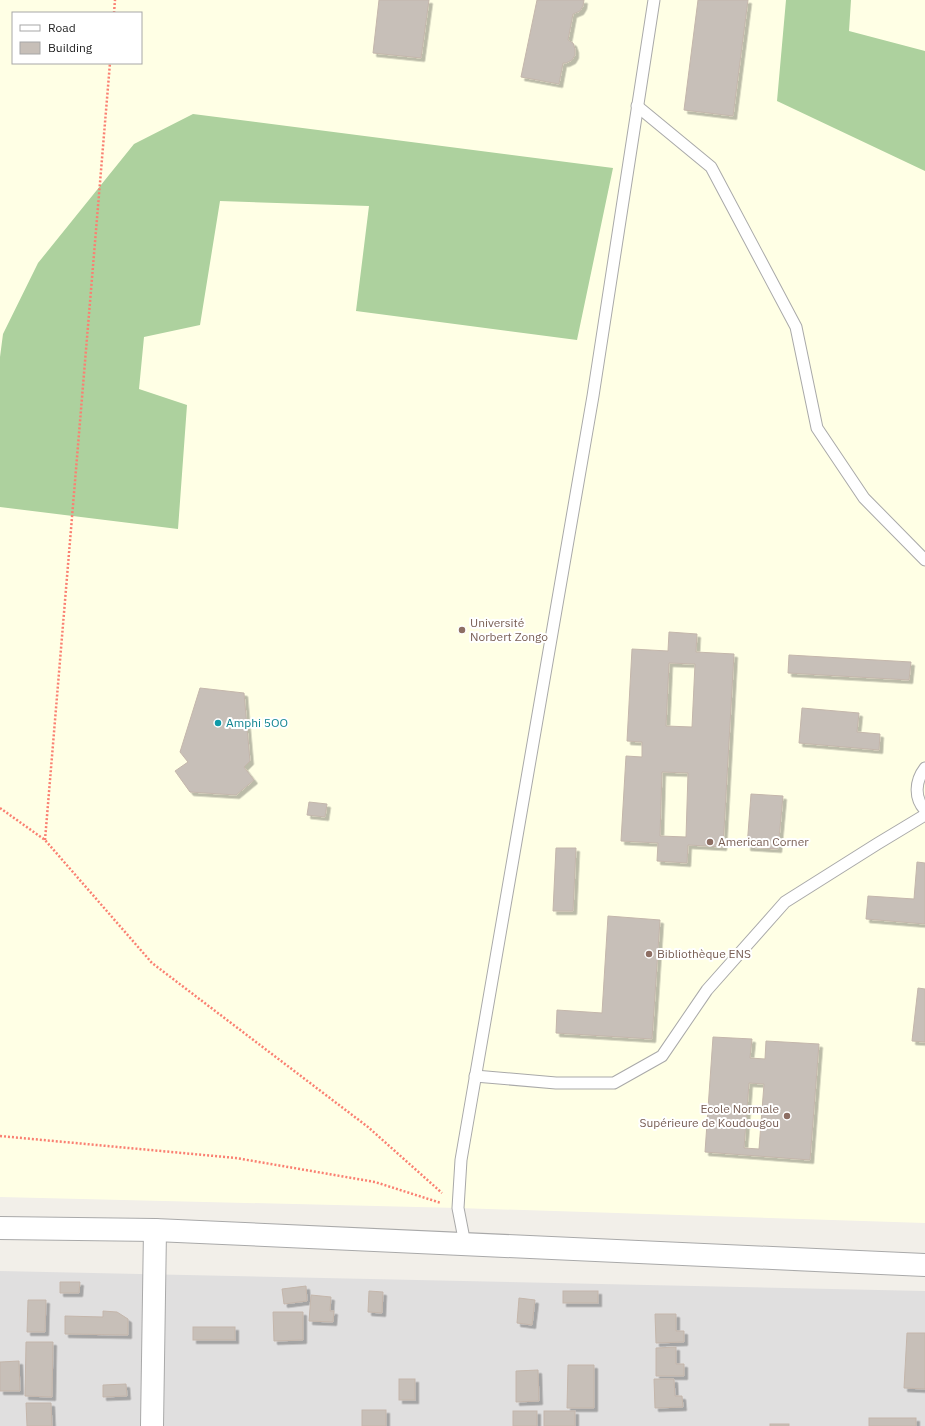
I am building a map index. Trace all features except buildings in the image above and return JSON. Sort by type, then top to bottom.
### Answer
[{"type":"street","points":[[0,1228],[155,1230],[925,1265]]},
{"type":"street","points":[[152,1426],[155,1230]]},
{"type":"lane","points":[[465,1244],[458,1208],[461,1160],[591,404],[654,0]]},
{"type":"lane","points":[[638,106],[711,166],[796,327],[817,428],[864,498],[925,560]]},
{"type":"lane","points":[[925,768],[920,774],[917,784],[917,795],[920,805],[925,810]]},
{"type":"lane","points":[[475,1076],[556,1083],[614,1084],[662,1056],[707,990],[785,902],[925,815]]},
{"type":"path","points":[[114,12],[115,0]]},
{"type":"path","points":[[45,840],[110,64]]},
{"type":"path","points":[[0,808],[45,840],[152,963],[368,1127],[458,1208]]},
{"type":"path","points":[[0,1136],[236,1158],[375,1182],[458,1208]]},
{"type":"shaded area","name":"Université Norbert Zongo","points":[[0,0],[925,0],[925,1223],[458,1208],[0,1197]]},
{"type":"shaded area","points":[[0,1271],[925,1291],[925,1426],[0,1426]]},
{"type":"green space","points":[[786,0],[851,0],[849,31],[925,51],[925,171],[777,101]]},
{"type":"green space","points":[[193,114],[613,168],[577,340],[356,311],[369,206],[220,201],[200,325],[144,337],[139,389],[187,405],[178,529],[0,507],[0,357],[3,334],[38,263],[134,144]]},
{"type":"place","name":"Université Norbert Zongo","points":[[462,630]]},
{"type":"place","name":"Amphi 5OO","points":[[218,723]]},
{"type":"place","name":"American Corner","points":[[710,842]]},
{"type":"place","name":"Bibliothèque ENS","points":[[649,954]]},
{"type":"place","name":"Ecole Normale Supérieure de Koudougou","points":[[787,1116]]}]
